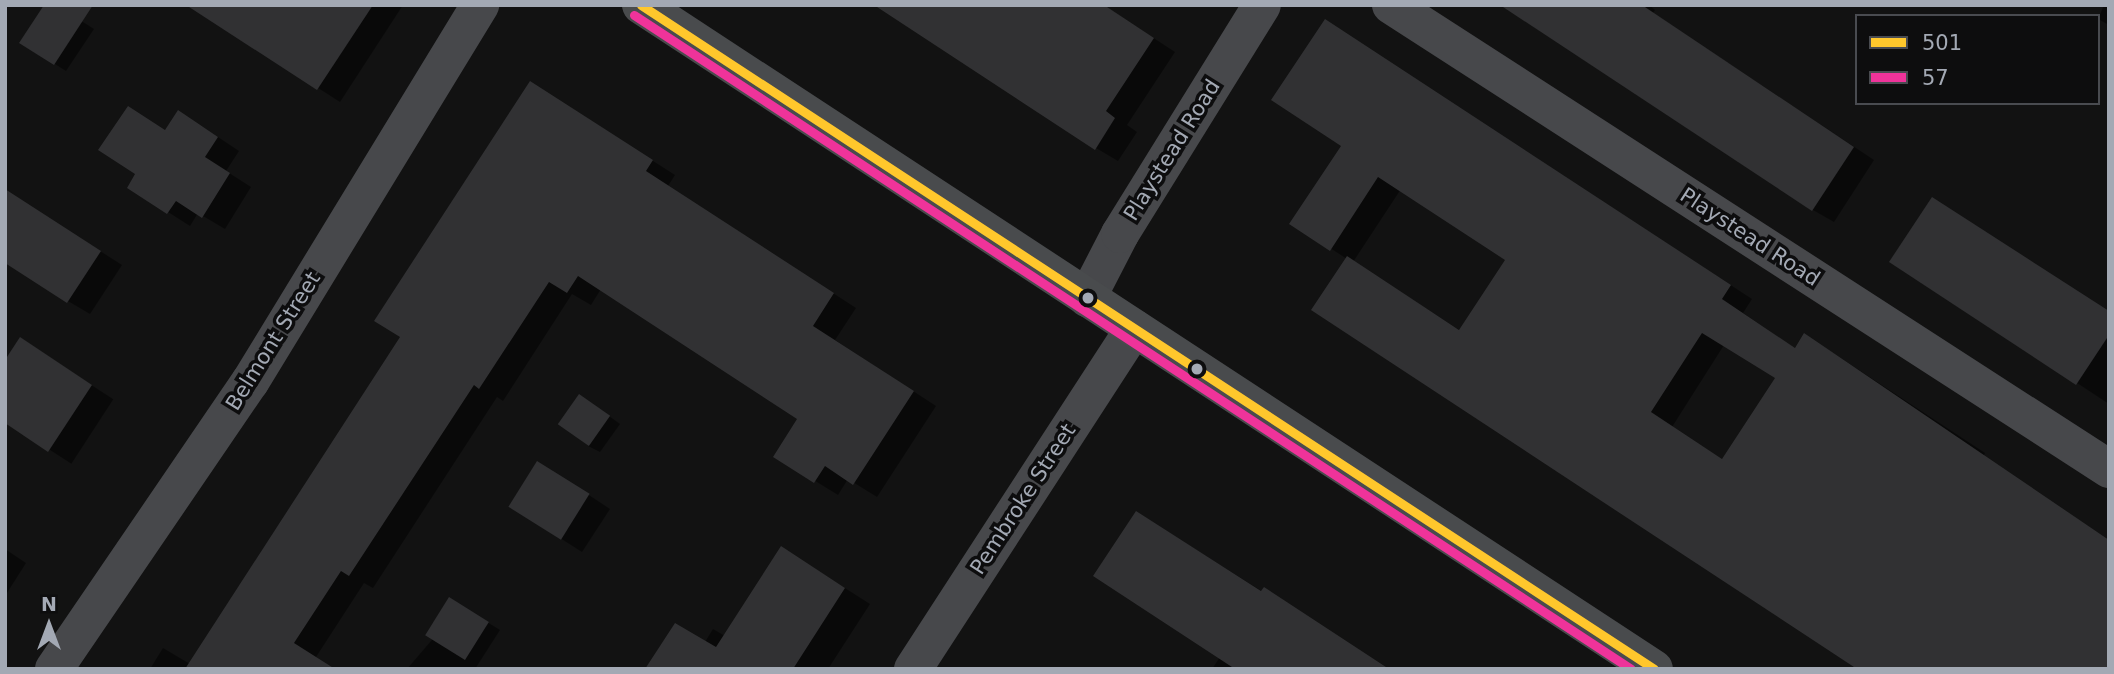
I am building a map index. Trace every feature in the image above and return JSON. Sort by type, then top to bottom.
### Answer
[{"type":"main road","points":[[641,5],[1654,669]]},
{"type":"street","name":"Belmont Street","points":[[54,669],[250,382],[480,5]]},
{"type":"street","name":"Playstead Road","points":[[1087,298],[1120,234],[1262,5]]},
{"type":"street","name":"Playstead Road","points":[[1391,5],[2109,470]]},
{"type":"street","name":"Pembroke Street","points":[[913,669],[1134,329]]},
{"type":"building","points":[[44,5],[93,5],[54,65],[19,43]]},
{"type":"building","points":[[186,5],[373,5],[317,90]]},
{"type":"building","points":[[874,5],[1104,5],[1154,38],[1106,111],[1115,118],[1095,150]]},
{"type":"building","points":[[1500,5],[1642,5],[1854,147],[1812,211]]},
{"type":"building","points":[[1325,19],[1731,285],[1722,299],[1795,348],[1804,333],[2109,540],[2109,669],[1857,669],[1311,310],[1347,256],[1459,330],[1505,260],[1378,177],[1330,251],[1289,224],[1341,146],[1271,100]],"holes":[[[1702,333],[1775,378],[1722,459],[1651,412]]]},
{"type":"building","points":[[530,81],[653,160],[646,171],[834,293],[813,326],[914,391],[853,485],[825,466],[814,483],[773,457],[797,419],[578,276],[567,293],[549,282],[479,389],[474,385],[349,576],[341,571],[294,643],[335,669],[185,669],[400,337],[374,321]]},
{"type":"building","points":[[128,106],[165,130],[178,110],[218,137],[205,157],[230,173],[202,218],[176,201],[167,214],[127,188],[135,174],[98,150]]},
{"type":"building","points":[[5,189],[101,251],[67,303],[5,263]]},
{"type":"building","points":[[1932,197],[2109,311],[2109,335],[2076,385],[1889,262]]},
{"type":"building","points":[[20,337],[92,385],[48,452],[5,423],[5,360]]},
{"type":"building","points":[[579,394],[610,416],[589,446],[558,424]]},
{"type":"building","points":[[537,461],[590,494],[561,540],[508,507]]},
{"type":"building","points":[[1136,511],[1261,591],[1264,587],[1389,669],[1235,669],[1093,576]]},
{"type":"building","points":[[781,546],[845,588],[793,669],[645,669],[675,623],[716,647]]},
{"type":"building","points":[[449,597],[489,622],[465,660],[425,635]]},
{"type":"transit line","name":"501","points":[[641,5],[1654,669]]},
{"type":"transit line","name":"57","points":[[634,15],[1631,669]]}]
